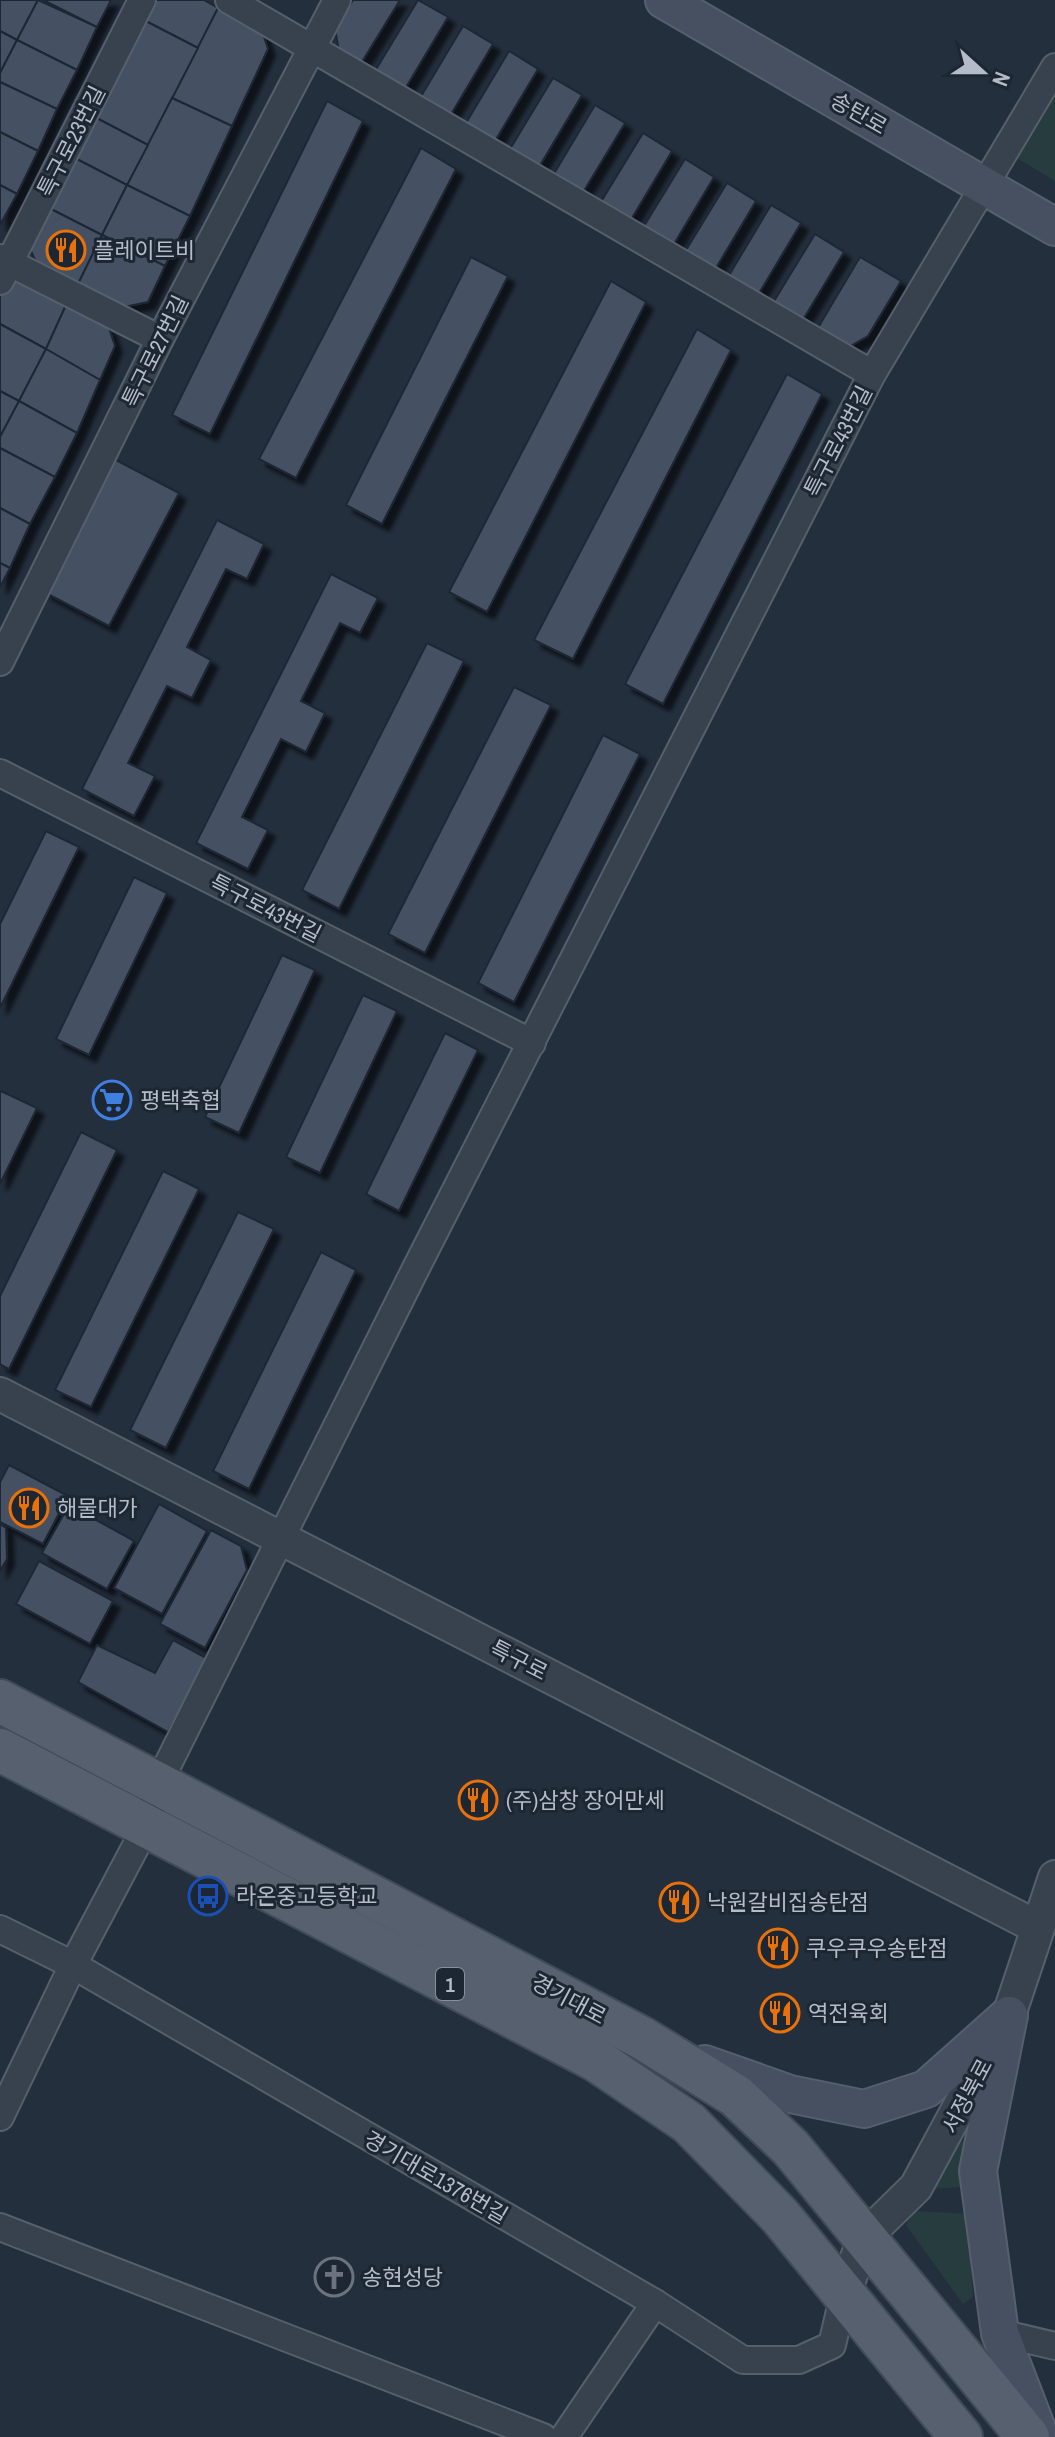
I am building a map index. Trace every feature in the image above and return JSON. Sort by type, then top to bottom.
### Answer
[{"type":"main road","name":"송탄로","points":[[664,0],[1055,227]]},
{"type":"main road","name":"경기대로","points":[[0,1701],[159,1782],[681,2061],[736,2096],[791,2148],[1022,2434]]},
{"type":"main road","name":"경기대로","points":[[0,1750],[596,2060],[689,2123],[780,2216],[961,2437]]},
{"type":"main road","points":[[681,2061],[697,2061],[790,2094],[864,2109],[926,2089],[1009,2015]]},
{"type":"main road","points":[[1009,2015],[978,2171],[1000,2333],[1022,2434]]},
{"type":"street","name":"특구로23번길","points":[[3,268],[142,0]]},
{"type":"street","name":"특구로43번길","points":[[0,2117],[73,1965],[147,1825],[159,1782],[872,374],[229,0]]},
{"type":"street","name":"특구로27번길","points":[[0,662],[160,339],[337,0]]},
{"type":"street","points":[[872,374],[1055,67]]},
{"type":"street","points":[[3,268],[160,339]]},
{"type":"street","name":"특구로43번길","points":[[0,773],[532,1043]]},
{"type":"street","name":"특구로","points":[[0,1394],[1037,1927]]},
{"type":"street","name":"서정북로","points":[[844,2294],[864,2238],[916,2187],[1009,2015],[1055,1877]]},
{"type":"street","name":"경기대로1376번길","points":[[0,1929],[73,1965],[655,2303],[743,2360],[799,2360],[832,2345],[844,2294]]},
{"type":"street","points":[[0,2227],[543,2437]]},
{"type":"street","points":[[564,2437],[655,2303]]},
{"type":"street","points":[[1000,2333],[1055,2346]]},
{"type":"green space","points":[[1055,93],[1055,181],[1015,157]]},
{"type":"green space","points":[[966,2140],[968,2187],[928,2189],[955,2143]]},
{"type":"green space","points":[[914,2211],[969,2214],[973,2297],[963,2304],[906,2225]]},
{"type":"building","points":[[0,0],[38,0],[17,40],[0,31]]},
{"type":"building","points":[[38,0],[97,27],[77,70],[17,40]]},
{"type":"building","points":[[43,0],[111,0],[97,27]]},
{"type":"building","points":[[145,0],[204,0],[218,8],[198,48],[136,16]]},
{"type":"building","points":[[353,0],[400,0],[360,65],[339,51],[335,29]]},
{"type":"building","points":[[418,0],[448,17],[405,89],[375,71]]},
{"type":"building","points":[[218,8],[262,31],[268,49],[232,126],[172,98]]},
{"type":"building","points":[[136,16],[198,48],[148,145],[87,113]]},
{"type":"building","points":[[463,26],[493,44],[450,116],[420,98]]},
{"type":"building","points":[[0,31],[17,40],[0,73]]},
{"type":"building","points":[[17,40],[77,70],[57,109],[0,82],[0,73]]},
{"type":"building","points":[[509,51],[538,69],[495,141],[466,123]]},
{"type":"building","points":[[553,78],[582,95],[539,167],[510,149]]},
{"type":"building","points":[[0,82],[57,109],[38,151],[0,132]]},
{"type":"building","points":[[172,98],[232,126],[190,216],[127,185]]},
{"type":"building","points":[[327,101],[363,121],[210,434],[172,415]]},
{"type":"building","points":[[595,105],[625,123],[582,194],[552,177]]},
{"type":"building","points":[[87,113],[148,145],[127,185],[67,154]]},
{"type":"building","points":[[0,132],[38,151],[17,194],[0,185]]},
{"type":"building","points":[[643,133],[672,151],[629,223],[599,205]]},
{"type":"building","points":[[421,148],[456,169],[296,478],[259,459]]},
{"type":"building","points":[[67,154],[127,185],[102,235],[41,204]]},
{"type":"building","points":[[685,159],[714,177],[671,249],[641,231]]},
{"type":"building","points":[[727,183],[756,201],[713,273],[683,255]]},
{"type":"building","points":[[0,185],[17,194],[0,225]]},
{"type":"building","points":[[127,185],[190,216],[165,266],[102,235]]},
{"type":"building","points":[[41,204],[102,235],[78,284],[36,262],[25,238]]},
{"type":"building","points":[[771,205],[801,223],[758,295],[728,277]]},
{"type":"building","points":[[815,234],[844,252],[801,323],[771,306]]},
{"type":"building","points":[[102,235],[165,266],[148,302],[124,307],[78,284]]},
{"type":"building","points":[[471,257],[508,276],[382,524],[346,505]]},
{"type":"building","points":[[860,257],[901,281],[868,336],[847,348],[816,331]]},
{"type":"building","points":[[20,281],[66,305],[46,349],[0,324],[0,284]]},
{"type":"building","points":[[611,281],[646,302],[487,612],[449,592]]},
{"type":"building","points":[[66,305],[109,328],[115,346],[100,380],[46,349]]},
{"type":"building","points":[[0,324],[46,349],[19,401],[0,391]]},
{"type":"building","points":[[697,329],[731,350],[573,659],[534,640]]},
{"type":"building","points":[[46,349],[100,380],[77,433],[19,401]]},
{"type":"building","points":[[787,374],[822,394],[663,704],[625,684]]},
{"type":"building","points":[[0,391],[19,401],[0,437]]},
{"type":"building","points":[[19,401],[77,433],[55,477],[0,448],[0,437]]},
{"type":"building","points":[[0,448],[55,477],[30,524],[0,508]]},
{"type":"building","points":[[114,459],[179,493],[109,626],[44,592]]},
{"type":"building","points":[[0,508],[30,524],[10,568],[0,563]]},
{"type":"building","points":[[217,520],[264,544],[247,579],[226,569],[187,647],[211,660],[192,698],[167,686],[128,763],[155,776],[134,816],[82,789]]},
{"type":"building","points":[[0,563],[10,568],[0,587]]},
{"type":"building","points":[[331,574],[378,598],[360,633],[340,623],[301,701],[325,713],[306,752],[281,739],[242,817],[268,830],[248,869],[196,843]]},
{"type":"building","points":[[427,643],[464,661],[339,909],[302,890]]},
{"type":"building","points":[[514,687],[551,705],[425,953],[388,934]]},
{"type":"building","points":[[603,735],[640,754],[514,1002],[478,983]]},
{"type":"building","points":[[46,831],[79,847],[0,1008],[0,924]]},
{"type":"building","points":[[134,877],[167,893],[89,1055],[56,1039]]},
{"type":"building","points":[[282,955],[315,970],[239,1133],[205,1117]]},
{"type":"building","points":[[363,995],[397,1011],[320,1173],[286,1157]]},
{"type":"building","points":[[445,1033],[478,1050],[399,1211],[366,1194]]},
{"type":"building","points":[[0,1093],[37,1108],[0,1184]]},
{"type":"building","points":[[81,1132],[117,1150],[9,1369],[0,1364],[0,1296]]},
{"type":"building","points":[[163,1171],[199,1189],[91,1407],[55,1390]]},
{"type":"building","points":[[238,1212],[274,1229],[166,1448],[130,1430]]},
{"type":"building","points":[[321,1252],[356,1270],[249,1489],[213,1471]]},
{"type":"building","points":[[9,1465],[68,1496],[43,1544],[0,1522],[0,1482]]},
{"type":"building","points":[[159,1504],[207,1531],[162,1614],[114,1588]]},
{"type":"building","points":[[69,1505],[134,1541],[107,1589],[42,1553]]},
{"type":"building","points":[[0,1524],[6,1528],[7,1559],[0,1571]]},
{"type":"building","points":[[211,1530],[241,1546],[247,1570],[205,1648],[160,1624]]},
{"type":"building","points":[[39,1561],[113,1601],[90,1644],[16,1604]]},
{"type":"building","points":[[173,1640],[208,1659],[168,1732],[78,1682],[97,1645],[155,1673]]},
{"type":"place","name":"플레이트비","points":[[66,250]]},
{"type":"place","name":"평택축협","points":[[112,1100]]},
{"type":"place","name":"해물대가","points":[[29,1508]]},
{"type":"place","name":"(주)삼창 장어만세","points":[[478,1800]]},
{"type":"place","name":"라온중고등학교","points":[[208,1896]]},
{"type":"place","name":"낙원갈비집송탄점","points":[[679,1902]]},
{"type":"place","name":"쿠우쿠우송탄점","points":[[778,1948]]},
{"type":"place","name":"역전육회","points":[[780,2013]]},
{"type":"place","name":"송현성당","points":[[334,2277]]}]
